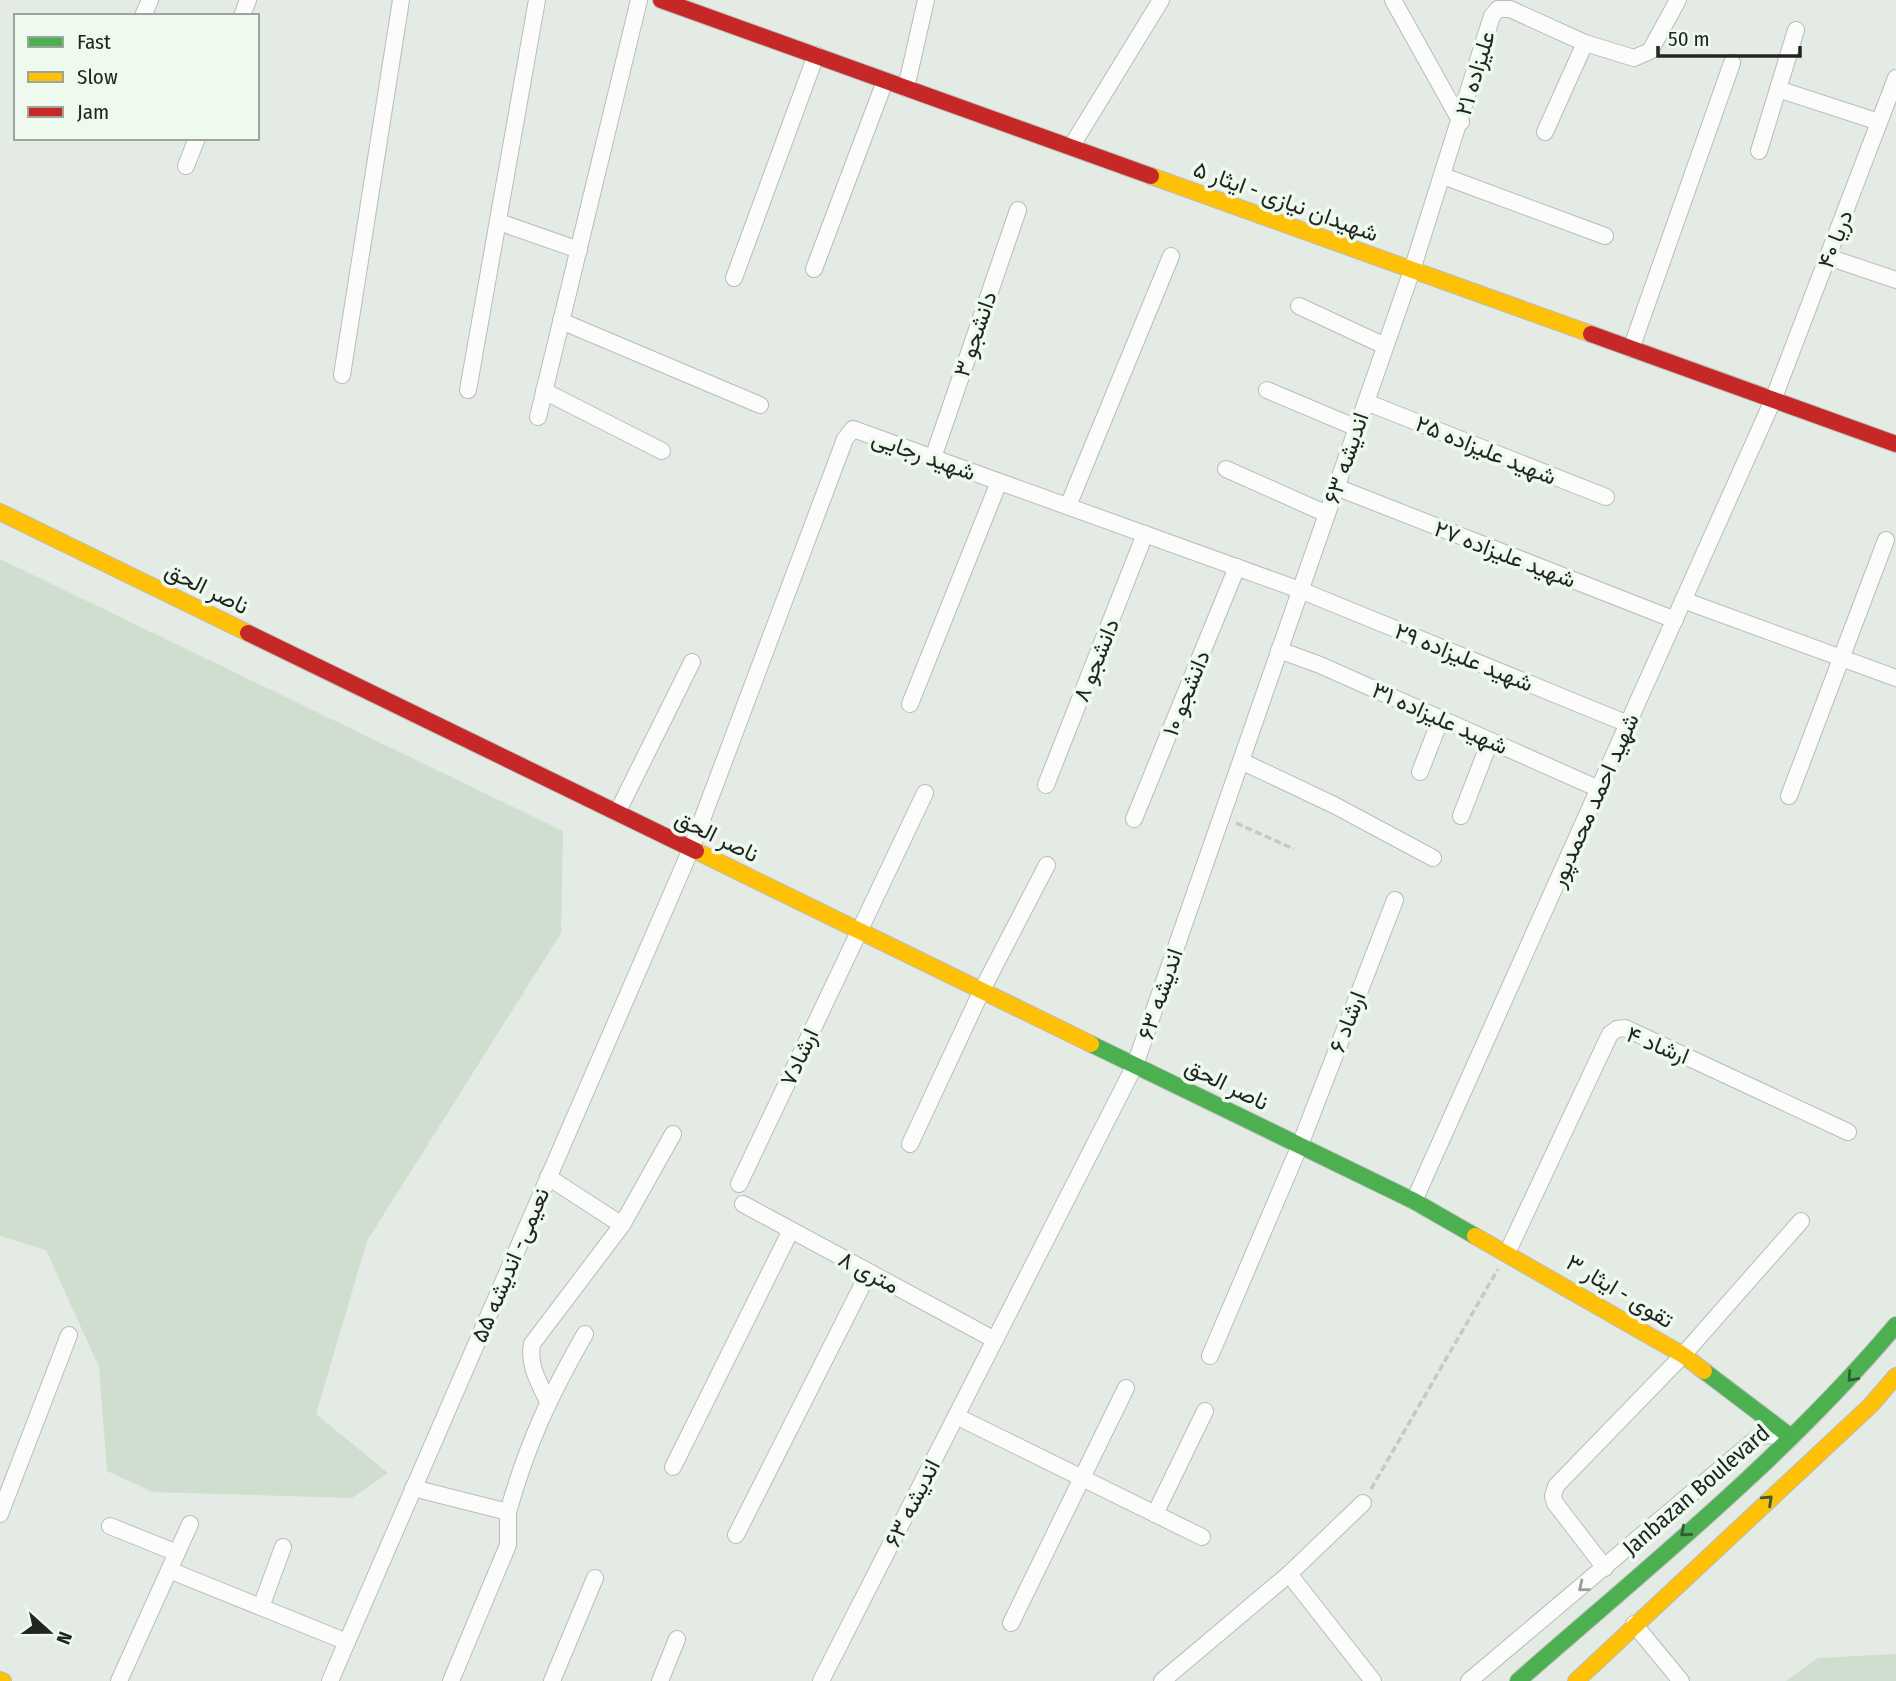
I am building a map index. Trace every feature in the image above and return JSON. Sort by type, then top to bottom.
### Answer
[{"type":"street","points":[[342,375],[401,0]]},
{"type":"street","points":[[468,390],[537,0]]},
{"type":"street","points":[[538,417],[639,0]]},
{"type":"street","name":"شهیدان نیازی - ایثار ۵","points":[[661,0],[1896,444]]},
{"type":"street","points":[[906,88],[926,0]]},
{"type":"street","points":[[1071,147],[1160,0]]},
{"type":"street","points":[[1393,0],[1461,122]]},
{"type":"street","name":"علیزاده ۲۱","points":[[1412,270],[1461,122],[1492,16],[1498,9],[1510,9],[1622,57],[1641,57],[1650,51],[1678,0]]},
{"type":"street","points":[[1759,152],[1796,30]]},
{"type":"street","points":[[1545,132],[1585,43]]},
{"type":"street","points":[[734,278],[816,55]]},
{"type":"street","points":[[1631,349],[1732,63]]},
{"type":"street","name":"دریا ۴۰","points":[[1773,400],[1896,78]]},
{"type":"street","points":[[814,269],[885,80]]},
{"type":"street","points":[[1778,89],[1880,122]]},
{"type":"street","points":[[186,166],[196,140]]},
{"type":"street","points":[[1443,176],[1605,236]]},
{"type":"street","name":"دانشجو ۳","points":[[933,458],[1018,210]]},
{"type":"street","points":[[499,222],[579,250]]},
{"type":"street","points":[[1068,506],[1171,256]]},
{"type":"street","points":[[1828,257],[1896,280]]},
{"type":"street","name":"اندیشه ۶۳","points":[[821,1681],[1135,1065],[1412,270]]},
{"type":"street","points":[[1299,306],[1385,346]]},
{"type":"street","points":[[561,321],[760,405]]},
{"type":"street","points":[[1267,390],[1357,428]]},
{"type":"street","points":[[544,391],[662,451]]},
{"type":"street","name":"شهید احمد محمدپور","points":[[1414,1200],[1773,400]]},
{"type":"street","name":"شهید علیزاده ۲۵","points":[[1366,402],[1606,497]]},
{"type":"street","name":"شهید رجایی","points":[[691,849],[845,439],[853,429],[1300,590]]},
{"type":"street","points":[[1226,469],[1327,514]]},
{"type":"street","points":[[910,704],[999,482]]},
{"type":"street","name":"شهید علیزاده ۲۷","points":[[1336,487],[1675,620]]},
{"type":"street","name":"ناصر الحق","points":[[0,512],[1414,1200]]},
{"type":"street","name":"دانشجو ۸","points":[[1046,785],[1145,534]]},
{"type":"street","points":[[1789,796],[1844,659],[1886,540]]},
{"type":"street","name":"دانشجو ۱۰","points":[[1134,819],[1237,567]]},
{"type":"street","name":"شهید علیزاده ۲۹","points":[[1300,590],[1628,724]]},
{"type":"street","points":[[1683,600],[1896,678]]},
{"type":"street","name":"شهید علیزاده ۳۱","points":[[1279,650],[1441,718],[1599,789]]},
{"type":"street","points":[[617,813],[692,662]]},
{"type":"street","points":[[1420,772],[1441,718]]},
{"type":"street","points":[[1461,816],[1490,741]]},
{"type":"street","points":[[1241,761],[1334,805],[1433,858]]},
{"type":"street","name":"ارشاد۷","points":[[739,1184],[925,793]]},
{"type":"street","name":"نعیمی- اندیشه ۵۵","points":[[330,1681],[691,849]]},
{"type":"street","points":[[910,1144],[982,990],[1047,865]]},
{"type":"street","name":"ارشاد ۶","points":[[1210,1356],[1300,1145],[1395,900]]},
{"type":"street","name":"ارشاد ۴","points":[[1507,1251],[1611,1034],[1617,1028],[1625,1028],[1848,1132]]},
{"type":"street","points":[[547,1400],[533,1370],[530,1356],[532,1344],[622,1225],[673,1134]]},
{"type":"street","points":[[548,1177],[622,1225]]},
{"type":"street","name":"تقوی - ایثار ۳","points":[[1414,1200],[1507,1251],[1683,1355],[1791,1437]]},
{"type":"street","name":"۸ متری","points":[[743,1204],[995,1340]]},
{"type":"street","points":[[1605,1569],[1555,1503],[1553,1496],[1556,1486],[1683,1355],[1801,1221]]},
{"type":"street","points":[[673,1467],[791,1230]]},
{"type":"street","points":[[736,1535],[869,1272]]},
{"type":"street","name":"Janbazan Boulevard","points":[[1518,1681],[1791,1437],[1848,1382],[1896,1325]]},
{"type":"street","points":[[452,1681],[495,1580],[508,1537],[508,1512],[525,1452],[547,1400],[585,1334]]},
{"type":"street","points":[[0,1514],[69,1335]]},
{"type":"street","points":[[1576,1681],[1871,1405],[1896,1376]]},
{"type":"street","points":[[1011,1623],[1126,1388]]},
{"type":"street","points":[[1155,1514],[1205,1411]]},
{"type":"street","points":[[956,1416],[1202,1537]]},
{"type":"street","points":[[1469,1681],[1605,1569],[1757,1438],[1767,1435],[1791,1437]]},
{"type":"street","points":[[413,1488],[508,1512]]},
{"type":"street","points":[[1163,1681],[1289,1574],[1363,1503]]},
{"type":"street","points":[[119,1681],[190,1524]]},
{"type":"street","points":[[110,1526],[177,1553]]},
{"type":"street","points":[[261,1607],[283,1547]]},
{"type":"street","points":[[169,1570],[346,1642]]},
{"type":"street","points":[[1289,1574],[1373,1681]]},
{"type":"street","points":[[552,1681],[595,1578]]},
{"type":"street","points":[[1634,1624],[1681,1681]]},
{"type":"street","points":[[660,1681],[677,1639]]},
{"type":"street","points":[[1539,1681],[1537,1674],[1541,1662]]},
{"type":"path","points":[[1221,817],[1294,849]]},
{"type":"path","points":[[1363,1503],[1507,1251]]},
{"type":"green space","points":[[0,559],[563,831],[561,933],[367,1241],[316,1414],[388,1473],[352,1498],[153,1492],[107,1471],[99,1367],[46,1250],[0,1236]]},
{"type":"green space","points":[[1896,1654],[1896,1681],[1786,1681],[1818,1658]]},
{"type":"traffic: fast","points":[[1091,1044],[1414,1201],[1475,1236]]},
{"type":"traffic: fast","points":[[1518,1681],[1761,1466],[1808,1421],[1896,1325]]},
{"type":"traffic: fast","points":[[1704,1371],[1791,1437]]},
{"type":"traffic: slow","points":[[1151,176],[1591,334]]},
{"type":"traffic: slow","points":[[0,512],[248,633]]},
{"type":"traffic: slow","points":[[696,851],[1091,1044]]},
{"type":"traffic: slow","points":[[1475,1236],[1683,1355],[1704,1371]]},
{"type":"traffic: slow","points":[[1576,1681],[1871,1405],[1896,1376]]},
{"type":"traffic: jam","points":[[661,0],[1151,176]]},
{"type":"traffic: jam","points":[[1591,334],[1896,444]]},
{"type":"traffic: jam","points":[[248,633],[696,851]]}]
